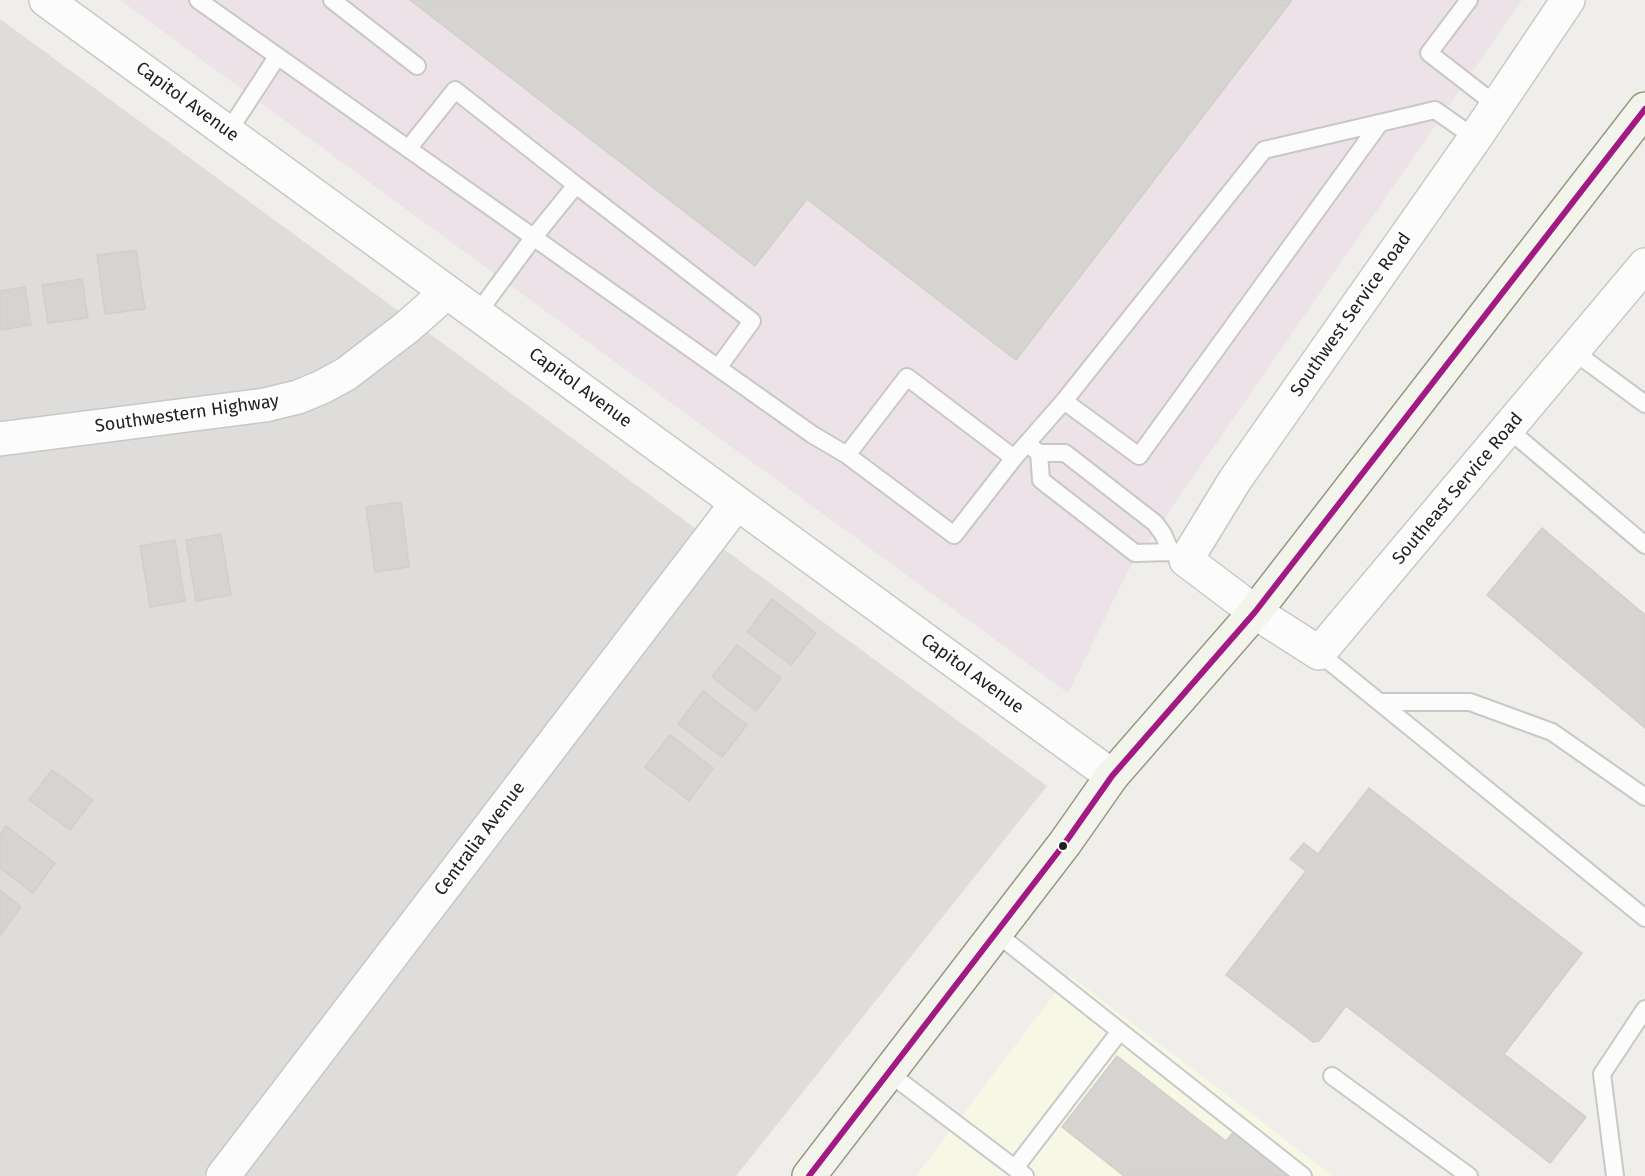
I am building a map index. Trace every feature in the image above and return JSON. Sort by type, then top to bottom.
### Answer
[{"type":"main road","points":[[809,1176],[1065,843],[1112,776],[1255,612],[1645,109]]},
{"type":"street","name":"Capitol Avenue","points":[[46,0],[1112,776]]},
{"type":"street","name":"Southwest Service Road","points":[[1179,556],[1475,138],[1568,0]]},
{"type":"street","name":"Southeast Service Road","points":[[1319,653],[1645,265]]},
{"type":"street","name":"Southwestern Highway","points":[[0,439],[265,405],[298,397],[346,374],[406,328],[447,292]]},
{"type":"street","name":"Centralia Avenue","points":[[223,1176],[737,503]]},
{"type":"street","points":[[1179,556],[1255,612],[1319,653]]},
{"type":"lane","points":[[198,0],[813,435],[847,455],[954,535],[1014,458],[1033,448],[1064,400],[1263,150],[1435,110],[1475,138]]},
{"type":"lane","points":[[332,0],[417,66]]},
{"type":"lane","points":[[1469,0],[1430,53],[1496,105]]},
{"type":"lane","points":[[228,132],[277,57]]},
{"type":"lane","points":[[408,149],[455,90],[752,321],[718,368]]},
{"type":"lane","points":[[1064,400],[1139,456],[1380,123]]},
{"type":"lane","points":[[477,314],[533,238],[576,185]]},
{"type":"lane","points":[[1573,351],[1645,404]]},
{"type":"lane","points":[[847,455],[907,377],[1014,458]]},
{"type":"lane","points":[[1508,429],[1645,545]]},
{"type":"lane","points":[[1033,448],[1041,480],[1135,553],[1179,556]]},
{"type":"lane","points":[[1033,448],[1065,453],[1155,522],[1179,556]]},
{"type":"lane","points":[[1319,653],[1645,918]]},
{"type":"lane","points":[[1379,702],[1470,702],[1552,732],[1645,797]]},
{"type":"lane","points":[[996,933],[1303,1176]]},
{"type":"lane","points":[[1615,1176],[1602,1074],[1645,1010]]},
{"type":"lane","points":[[889,1073],[1020,1172],[1120,1031]]},
{"type":"lane","points":[[1332,1076],[1468,1176]]},
{"type":"shaded area","points":[[120,0],[1522,0],[1128,571],[1068,693]]},
{"type":"shaded area","points":[[0,19],[1047,786],[736,1176],[0,1176]]},
{"type":"shaded area","points":[[1069,975],[1333,1176],[916,1176]]},
{"type":"building","points":[[410,0],[1292,0],[1016,360],[807,199],[755,266]]},
{"type":"building","points":[[136,250],[145,309],[105,314],[97,255]]},
{"type":"building","points":[[82,279],[88,318],[48,323],[42,285]]},
{"type":"building","points":[[25,287],[31,325],[0,330],[0,291]]},
{"type":"building","points":[[401,502],[409,567],[375,572],[366,507]]},
{"type":"building","points":[[1542,528],[1645,615],[1645,728],[1487,595]]},
{"type":"building","points":[[221,534],[231,595],[196,601],[186,540]]},
{"type":"building","points":[[175,540],[185,601],[150,607],[140,546]]},
{"type":"building","points":[[772,599],[816,633],[791,665],[747,632]]},
{"type":"building","points":[[737,645],[781,678],[756,711],[712,677]]},
{"type":"building","points":[[703,691],[747,725],[722,757],[678,724]]},
{"type":"building","points":[[670,735],[713,768],[689,801],[645,767]]},
{"type":"building","points":[[52,770],[93,800],[70,830],[29,800]]},
{"type":"building","points":[[1369,788],[1582,953],[1504,1054],[1586,1117],[1550,1163],[1346,1006],[1319,1041],[1313,1042],[1226,975],[1306,871],[1290,859],[1304,843],[1318,854]]},
{"type":"building","points":[[6,826],[55,863],[33,893],[0,868],[0,835]]},
{"type":"building","points":[[0,890],[21,907],[0,935]]},
{"type":"building","points":[[1117,1056],[1226,1141],[1235,1130],[1294,1176],[1124,1176],[1062,1127]]},
{"type":"transit line","points":[[809,1176],[1065,843],[1112,776],[1255,612],[1645,109]]}]
